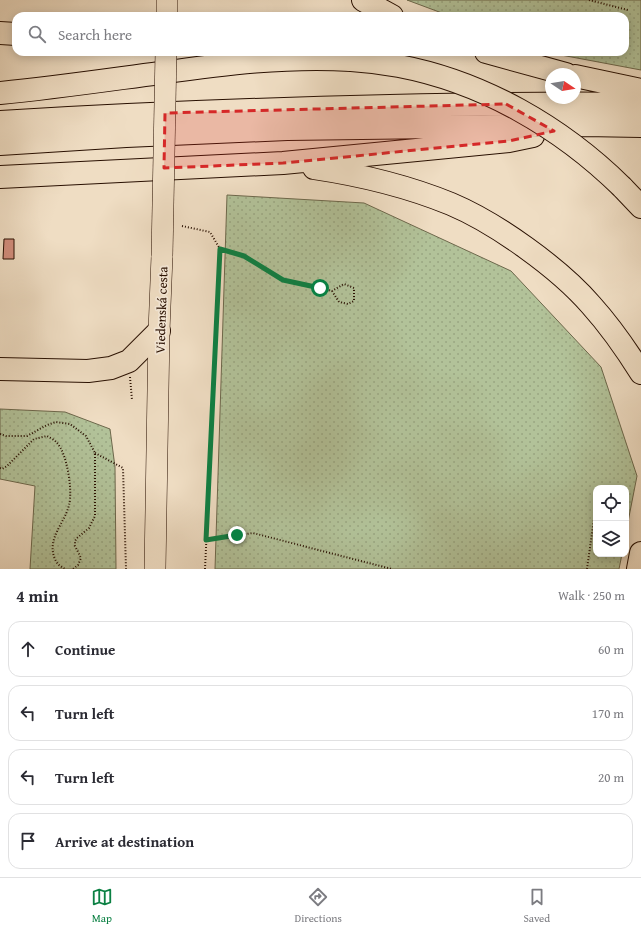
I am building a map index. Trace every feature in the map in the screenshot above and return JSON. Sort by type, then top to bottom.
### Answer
[{"type":"highway","points":[[363,0],[385,12]]},
{"type":"highway","points":[[0,33],[12,34]]},
{"type":"highway","points":[[501,56],[545,68]]},
{"type":"highway","points":[[0,93],[50,88],[254,61],[318,58],[383,63],[429,73],[462,84],[491,96],[525,113],[556,133],[584,154],[622,187],[641,207]]},
{"type":"highway","points":[[581,77],[641,90]]},
{"type":"highway","points":[[0,122],[125,114],[286,109],[559,102],[641,104]]},
{"type":"highway","points":[[0,177],[283,163],[510,141],[585,125]]},
{"type":"highway","points":[[0,144],[134,135],[287,129],[585,125],[641,126]]},
{"type":"highway","points":[[283,163],[344,172],[383,181],[452,204],[483,221],[513,240],[570,284],[591,304],[641,373]]},
{"type":"highway","points":[[0,370],[88,371],[111,368],[129,361],[159,332]]},
{"type":"highway","points":[[638,569],[641,553]]},
{"type":"main road","points":[[167,0],[167,12]]},
{"type":"main road","name":"Viedenská cesta","points":[[155,569],[166,56]]},
{"type":"path","points":[[589,0],[628,10]]},
{"type":"path","points":[[182,226],[210,232],[220,249],[205,569]]},
{"type":"path","points":[[220,249],[244,256],[283,280],[332,290],[344,284],[354,288],[354,301],[348,304],[338,302],[332,290]]},
{"type":"path","points":[[0,434],[6,436],[27,436],[47,425],[56,422],[70,424],[86,436],[95,453],[95,516],[89,528],[75,541],[75,546],[81,558],[78,565],[73,569]]},
{"type":"path","points":[[0,468],[2,469],[6,466],[34,439],[47,436],[57,443],[65,457],[70,495],[69,506],[55,536],[52,549],[56,563],[62,568],[66,569]]},
{"type":"path","points":[[95,453],[123,468],[126,569]]},
{"type":"path","points":[[587,569],[594,521]]},
{"type":"path","points":[[206,540],[253,533],[392,569]]},
{"type":"highlighted area","points":[[506,104],[554,131],[509,141],[283,163],[164,168],[165,113]]},
{"type":"green space","points":[[407,0],[641,0],[641,70],[566,56],[629,56],[629,12],[439,12]]},
{"type":"green space","points":[[227,195],[364,203],[511,271],[601,367],[637,476],[629,517],[629,485],[593,485],[593,557],[621,557],[619,569],[215,569]]},
{"type":"green space","points":[[0,409],[65,412],[110,429],[115,467],[116,569],[30,569],[35,486],[0,479]]},
{"type":"building","points":[[4,239],[14,239],[14,259],[3,259]]},
{"type":"route","points":[[237,535],[206,540],[216,360],[220,249],[244,256],[283,280],[320,288]]}]
